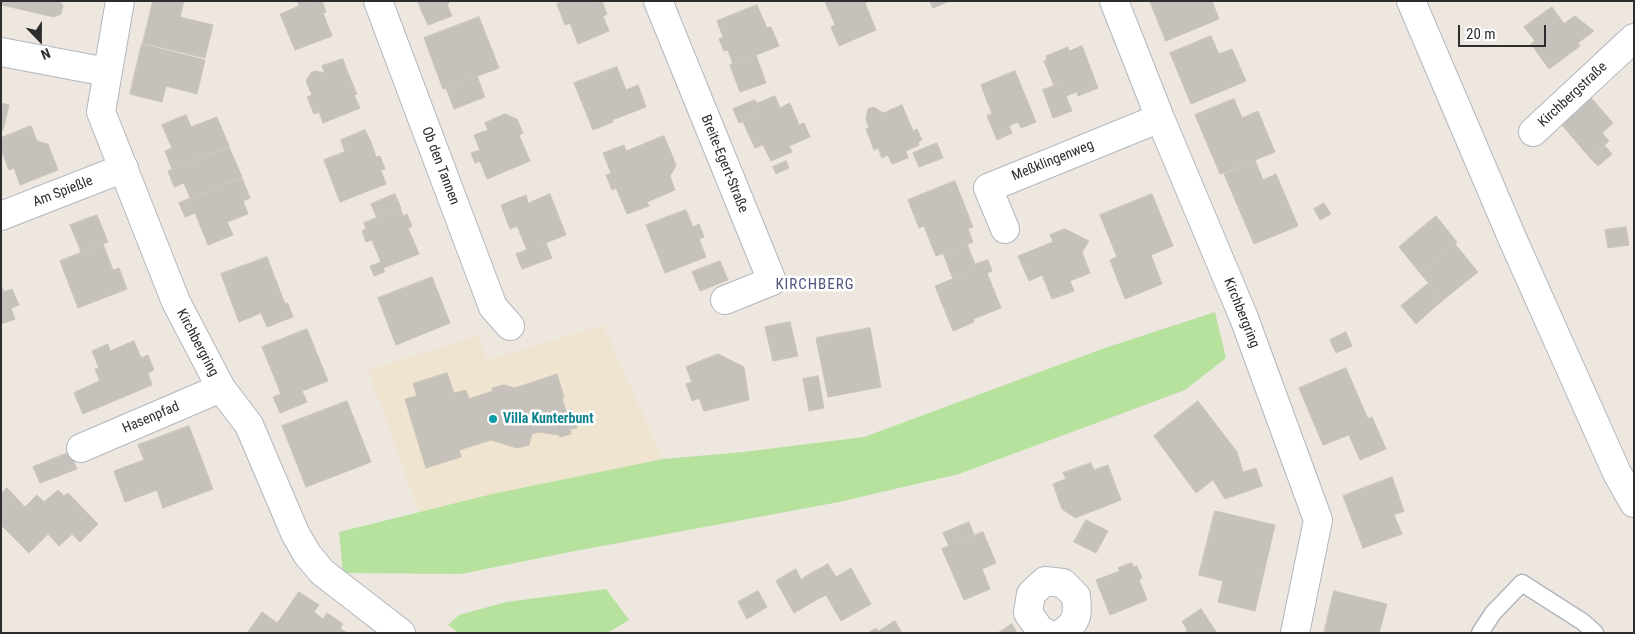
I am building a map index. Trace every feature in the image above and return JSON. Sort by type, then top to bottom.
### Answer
[{"type":"street","name":"Kirchbergring","points":[[120,1],[101,112],[176,302],[221,388],[249,426],[295,533],[307,554],[322,572],[401,633]]},
{"type":"street","name":"Ob den Tannen","points":[[378,1],[493,307],[510,326]]},
{"type":"street","name":"Breite-Egert-Straße","points":[[658,1],[772,281],[725,300]]},
{"type":"street","name":"Kirchbergring","points":[[1114,1],[1160,118],[1244,318],[1318,520],[1295,633]]},
{"type":"street","points":[[1411,1],[1513,240],[1617,473],[1634,503]]},
{"type":"street","name":"Kirchbergstraße","points":[[1533,132],[1634,38]]},
{"type":"street","points":[[1,52],[107,72]]},
{"type":"street","name":"Meßklingenweg","points":[[1005,229],[988,188],[1160,118]]},
{"type":"street","name":"Am Spießle","points":[[1,216],[124,168]]},
{"type":"street","name":"Hasenpfad","points":[[81,448],[221,388]]},
{"type":"street","points":[[1046,633],[1040,630],[1028,613],[1030,594],[1045,581],[1063,582],[1076,596],[1078,615],[1069,628],[1062,633]]},
{"type":"lane","points":[[1480,633],[1493,613],[1522,583],[1584,622],[1595,633]]},
{"type":"shaded area","points":[[603,325],[663,459],[492,494],[419,512],[368,370],[479,335],[487,360]]},
{"type":"green space","points":[[1215,312],[1226,358],[1185,390],[959,474],[839,502],[461,574],[343,573],[339,532],[492,494],[663,459],[743,452],[864,437],[1102,349]]},
{"type":"green space","points":[[606,589],[629,620],[607,633],[459,633],[448,625],[459,615],[506,602]]},
{"type":"building","points":[[2,1],[60,1],[63,6],[61,14],[54,17],[2,5]]},
{"type":"building","points":[[153,1],[184,1],[180,17],[213,25],[205,58],[143,43]]},
{"type":"building","points":[[306,1],[307,3],[312,1],[318,15],[323,13],[332,36],[295,50],[280,14],[299,6],[298,2]]},
{"type":"building","points":[[312,1],[322,1],[326,12],[318,15]]},
{"type":"building","points":[[418,1],[449,1],[449,3],[423,14]]},
{"type":"building","points":[[563,1],[597,1],[597,3],[602,1],[607,14],[603,16],[609,31],[578,44],[570,23],[565,25],[557,4]]},
{"type":"building","points":[[825,1],[869,1],[865,3],[876,30],[839,46],[831,27],[835,25]]},
{"type":"building","points":[[930,1],[950,1],[933,8]]},
{"type":"building","points":[[1150,1],[1212,1],[1219,19],[1166,41]]},
{"type":"building","points":[[447,4],[452,16],[428,25],[423,14]]},
{"type":"building","points":[[757,5],[767,28],[771,27],[779,46],[733,64],[728,50],[724,51],[719,39],[723,37],[717,21]]},
{"type":"building","points":[[1552,7],[1580,46],[1549,69],[1531,44],[1535,41],[1524,27]]},
{"type":"building","points":[[1575,16],[1594,31],[1578,43],[1564,24]]},
{"type":"building","points":[[479,17],[499,68],[443,89],[424,38]]},
{"type":"building","points":[[1211,36],[1219,54],[1232,49],[1246,81],[1191,104],[1170,53]]},
{"type":"building","points":[[142,44],[205,60],[197,94],[166,86],[162,102],[130,94]]},
{"type":"building","points":[[1082,46],[1098,88],[1078,96],[1077,92],[1066,96],[1061,83],[1054,86],[1044,61],[1047,60],[1046,56],[1068,47],[1069,51]]},
{"type":"building","points":[[756,55],[766,83],[740,92],[730,65]]},
{"type":"building","points":[[343,59],[348,73],[328,81],[322,66]]},
{"type":"building","points":[[617,67],[626,90],[638,85],[646,107],[612,120],[613,122],[593,130],[574,83]]},
{"type":"building","points":[[315,71],[325,73],[328,81],[348,73],[357,94],[354,95],[360,108],[323,123],[319,112],[314,114],[307,97],[312,95],[306,81],[311,73]]},
{"type":"building","points":[[1015,71],[1036,122],[1021,128],[1018,122],[1009,126],[1002,110],[992,114],[981,85]]},
{"type":"building","points":[[477,76],[485,97],[454,109],[446,88]]},
{"type":"building","points":[[1061,83],[1072,111],[1053,118],[1043,90]]},
{"type":"building","points":[[1586,92],[1613,123],[1602,133],[1609,141],[1590,158],[1556,118]]},
{"type":"building","points":[[775,96],[780,108],[790,103],[799,125],[804,123],[810,137],[789,146],[792,152],[771,161],[763,145],[755,148],[743,122],[761,114],[756,104]]},
{"type":"building","points":[[1234,99],[1242,118],[1258,111],[1275,152],[1220,174],[1195,115]]},
{"type":"building","points":[[755,100],[761,114],[739,123],[733,109]]},
{"type":"building","points":[[1,103],[9,105],[3,130],[1,130]]},
{"type":"building","points":[[902,105],[913,131],[917,129],[922,140],[918,142],[919,145],[906,151],[908,158],[892,164],[888,155],[882,158],[878,148],[874,150],[866,129],[869,127],[866,119],[868,109],[874,107],[883,113]]},
{"type":"building","points":[[1002,110],[1012,133],[997,140],[987,116]]},
{"type":"building","points":[[505,114],[517,119],[523,133],[519,135],[530,161],[487,179],[480,161],[475,163],[471,153],[480,150],[474,135],[488,130],[485,123]]},
{"type":"building","points":[[186,115],[191,127],[217,117],[229,146],[172,169],[165,151],[172,148],[162,125]]},
{"type":"building","points":[[31,126],[37,141],[48,144],[58,170],[20,185],[14,168],[9,170],[1,149],[1,138]]},
{"type":"building","points":[[365,130],[371,142],[345,152],[341,140]]},
{"type":"building","points":[[664,136],[672,155],[659,160],[651,141]]},
{"type":"building","points":[[651,141],[659,160],[672,155],[676,166],[670,176],[675,190],[647,202],[649,206],[627,214],[616,188],[612,190],[606,175],[611,173],[603,153],[624,145],[626,151]]},
{"type":"building","points":[[371,142],[376,157],[380,156],[385,169],[381,170],[386,184],[340,202],[324,160]]},
{"type":"building","points":[[937,143],[943,158],[919,167],[913,153]]},
{"type":"building","points":[[1605,146],[1612,154],[1598,166],[1590,158]]},
{"type":"building","points":[[229,147],[242,177],[190,198],[184,183],[174,187],[168,171]]},
{"type":"building","points":[[1255,160],[1263,180],[1276,174],[1298,226],[1254,244],[1224,174]]},
{"type":"building","points":[[786,161],[789,168],[776,174],[773,167]]},
{"type":"building","points":[[242,178],[250,198],[243,201],[248,214],[227,222],[233,235],[208,245],[195,213],[185,217],[179,203]]},
{"type":"building","points":[[955,181],[973,227],[931,244],[924,226],[919,228],[908,200]]},
{"type":"building","points":[[395,194],[401,208],[377,218],[371,204]]},
{"type":"building","points":[[550,194],[566,235],[527,250],[517,226],[510,229],[501,205],[526,195],[528,203]]},
{"type":"building","points":[[1152,194],[1173,246],[1151,255],[1162,284],[1125,299],[1110,260],[1117,257],[1100,215]]},
{"type":"building","points":[[1324,203],[1331,214],[1320,220],[1314,209]]},
{"type":"building","points":[[400,208],[403,216],[407,214],[412,226],[408,228],[419,254],[383,268],[385,272],[374,276],[370,266],[381,262],[372,240],[366,242],[362,231],[366,229],[364,223]]},
{"type":"building","points":[[686,210],[693,227],[699,224],[704,237],[699,239],[706,257],[665,273],[646,225]]},
{"type":"building","points":[[97,215],[108,242],[81,252],[70,225]]},
{"type":"building","points":[[1436,216],[1457,242],[1420,273],[1399,247]]},
{"type":"building","points":[[1626,227],[1629,245],[1608,248],[1605,230]]},
{"type":"building","points":[[968,229],[973,242],[936,256],[931,244]]},
{"type":"building","points":[[1065,229],[1089,241],[1082,252],[1090,273],[1070,281],[1074,291],[1052,299],[1042,275],[1029,281],[1018,256],[1053,242],[1050,235]]},
{"type":"building","points":[[546,243],[552,258],[522,269],[516,254]]},
{"type":"building","points":[[103,244],[113,270],[119,268],[127,289],[78,308],[60,261]]},
{"type":"building","points":[[967,244],[977,269],[953,279],[943,253]]},
{"type":"building","points":[[1455,244],[1478,272],[1443,300],[1420,273]]},
{"type":"building","points":[[267,257],[285,304],[288,303],[293,317],[267,327],[261,313],[239,322],[221,274]]},
{"type":"building","points":[[988,260],[992,271],[987,273],[1001,308],[973,319],[974,322],[953,331],[935,286],[977,269],[976,264]]},
{"type":"building","points":[[720,261],[728,280],[700,291],[692,272]]},
{"type":"building","points":[[432,277],[450,323],[396,345],[378,298]]},
{"type":"building","points":[[1429,283],[1443,300],[1416,324],[1401,306]]},
{"type":"building","points":[[1,285],[4,292],[12,289],[19,305],[11,308],[15,319],[1,324]]},
{"type":"building","points":[[790,322],[798,356],[773,361],[765,327]]},
{"type":"building","points":[[870,328],[881,387],[828,397],[816,338]]},
{"type":"building","points":[[307,329],[328,381],[302,391],[307,402],[280,413],[273,397],[281,394],[262,347]]},
{"type":"building","points":[[1346,332],[1352,346],[1336,353],[1330,340]]},
{"type":"building","points":[[134,341],[141,358],[148,355],[154,370],[148,373],[152,385],[109,403],[95,369],[99,368],[92,351],[108,344],[110,351]]},
{"type":"building","points":[[718,354],[744,367],[749,400],[704,411],[699,398],[692,401],[686,384],[692,382],[686,367]]},
{"type":"building","points":[[1346,368],[1368,419],[1372,417],[1386,449],[1360,460],[1349,435],[1323,445],[1299,388]]},
{"type":"building","name":"Villa Kunterbunt","points":[[447,373],[454,393],[466,390],[469,399],[493,391],[492,388],[504,385],[515,388],[557,374],[566,411],[572,409],[577,428],[570,429],[571,434],[560,437],[559,435],[538,432],[532,434],[529,445],[517,448],[491,440],[459,450],[461,457],[426,468],[405,399],[417,396],[413,384]]},
{"type":"building","points":[[818,376],[824,408],[809,411],[803,379]]},
{"type":"building","points":[[100,381],[109,403],[83,414],[74,393]]},
{"type":"building","points":[[347,401],[371,462],[306,487],[282,426]]},
{"type":"building","points":[[1198,401],[1237,452],[1243,472],[1256,468],[1262,486],[1225,499],[1213,480],[1196,493],[1154,436]]},
{"type":"building","points":[[189,426],[213,489],[163,508],[157,490],[125,502],[114,471],[144,460],[138,445]]},
{"type":"building","points":[[70,452],[77,469],[40,483],[33,467]]},
{"type":"building","points":[[1091,463],[1094,470],[1108,465],[1121,500],[1075,518],[1062,509],[1053,484],[1066,479],[1063,473]]},
{"type":"building","points":[[1392,477],[1404,511],[1394,515],[1402,534],[1363,548],[1343,496]]},
{"type":"building","points":[[7,488],[25,507],[37,495],[44,502],[58,490],[64,496],[68,493],[98,524],[80,542],[72,534],[59,546],[48,534],[29,553],[1,525],[1,494]]},
{"type":"building","points":[[1215,511],[1275,525],[1255,611],[1218,602],[1223,581],[1199,575]]},
{"type":"building","points":[[1086,520],[1108,531],[1096,553],[1074,542]]},
{"type":"building","points":[[969,522],[974,535],[949,546],[943,533]]},
{"type":"building","points":[[983,532],[996,563],[982,569],[990,589],[964,600],[942,549]]},
{"type":"building","points":[[1132,563],[1133,567],[1137,566],[1142,578],[1139,580],[1147,600],[1110,615],[1096,580],[1120,571],[1118,568]]},
{"type":"building","points":[[828,564],[836,577],[851,568],[871,604],[841,621],[826,595],[818,599],[805,577]]},
{"type":"building","points":[[796,569],[801,580],[805,577],[818,599],[794,613],[776,581]]},
{"type":"building","points":[[758,591],[767,607],[747,619],[738,602]]},
{"type":"building","points":[[1334,591],[1387,604],[1379,633],[1324,633]]},
{"type":"building","points":[[299,592],[319,605],[314,612],[323,619],[327,613],[343,624],[340,628],[347,633],[247,633],[262,612],[277,623]]},
{"type":"building","points":[[1201,609],[1217,633],[1186,633],[1187,629],[1182,622]]},
{"type":"building","points":[[895,621],[902,633],[868,633],[876,628],[878,631]]},
{"type":"building","points":[[1012,624],[1017,633],[998,633]]},
{"type":"place","name":"Villa Kunterbunt","points":[[493,419]]},
{"type":"district","name":"KIRCHBERG","points":[[815,285]]}]
